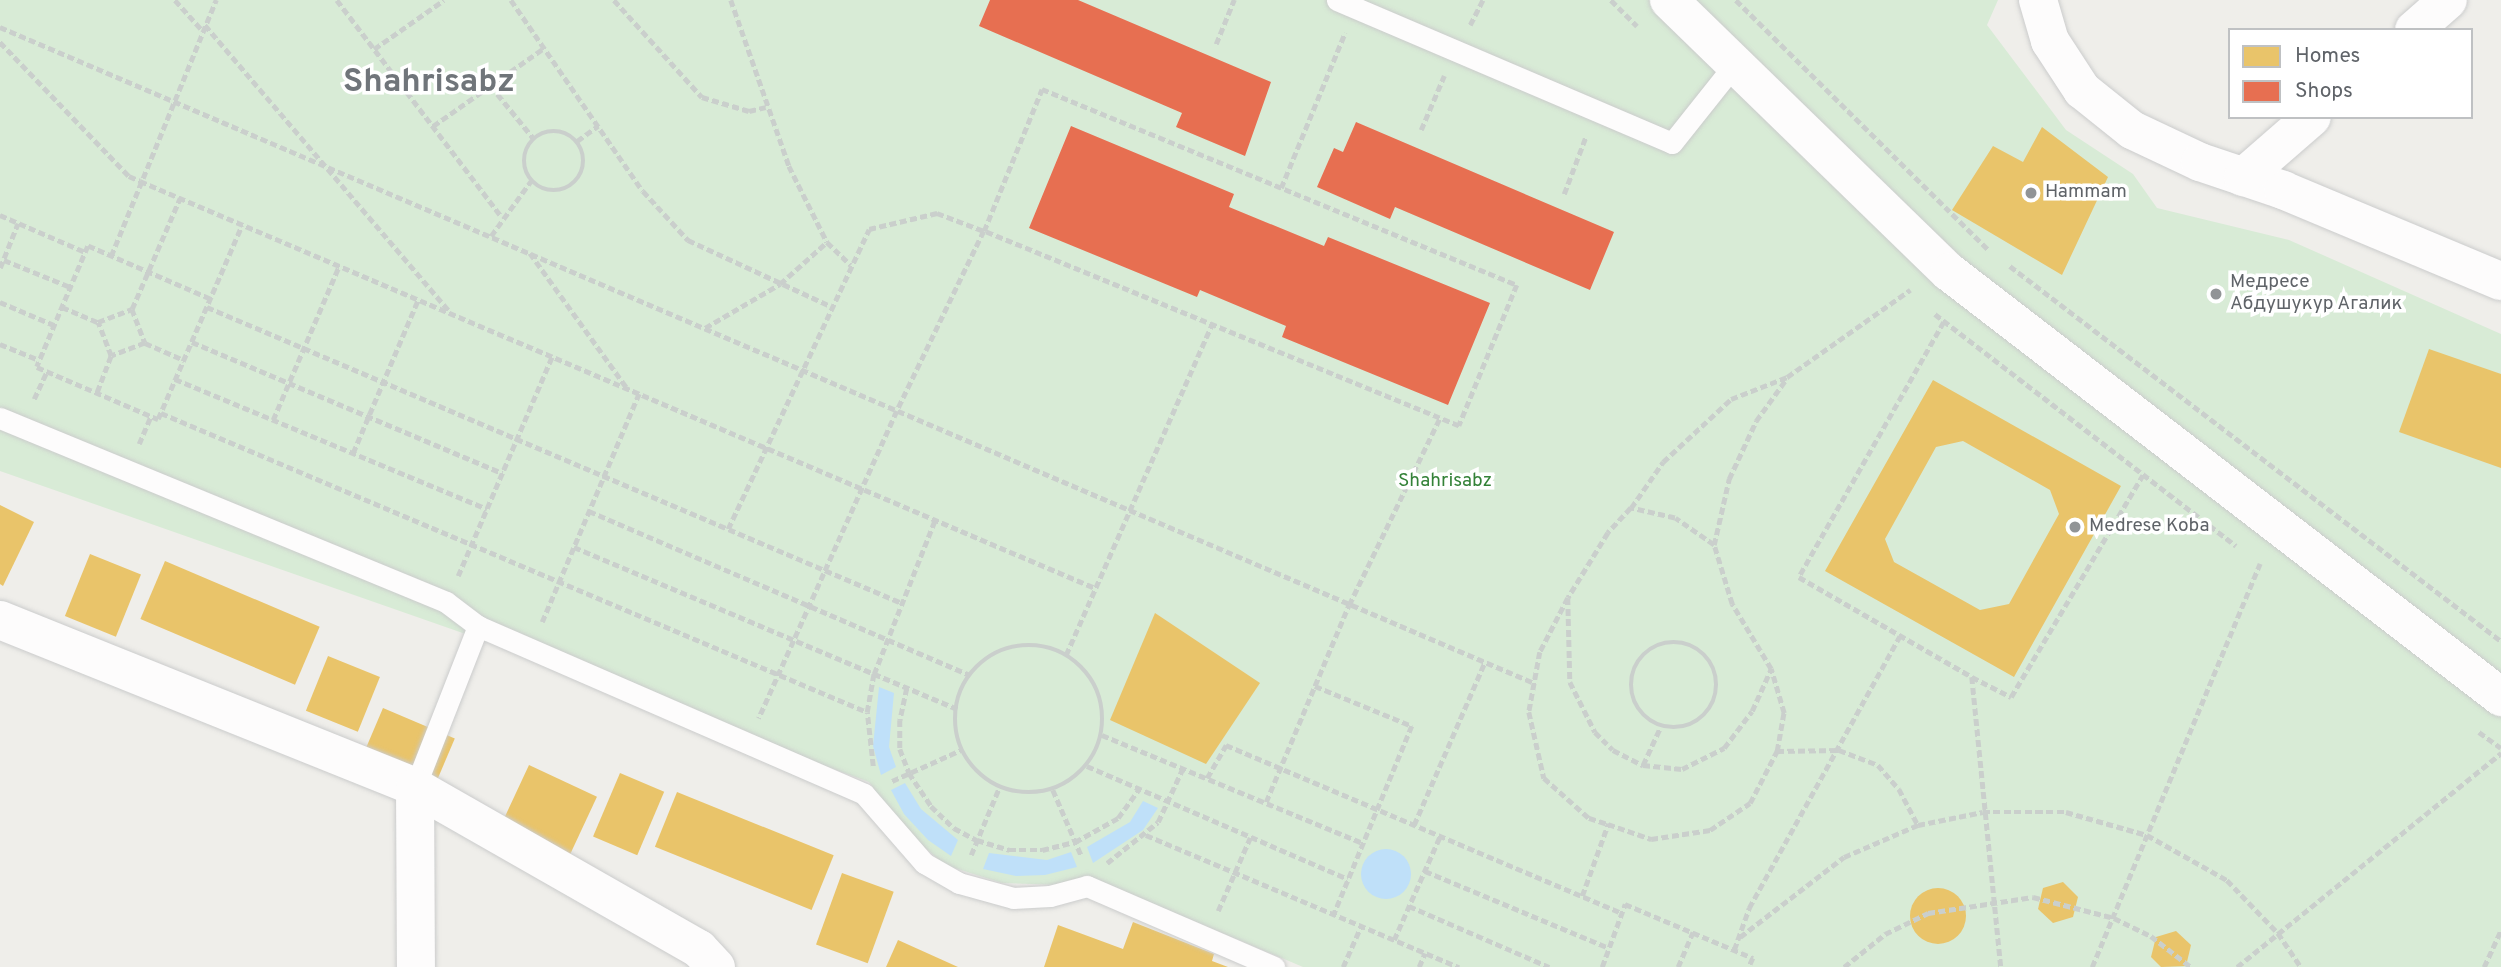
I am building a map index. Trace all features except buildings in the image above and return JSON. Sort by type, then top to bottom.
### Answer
[{"type":"street","points":[[1669,0],[1965,284],[2501,697]]},
{"type":"street","points":[[2039,0],[2049,41],[2082,90],[2132,130],[2501,281]]},
{"type":"street","points":[[2416,28],[2448,0]]},
{"type":"street","points":[[2243,177],[2310,119]]},
{"type":"street","points":[[0,620],[415,787],[699,949],[716,967]]},
{"type":"street","points":[[415,787],[416,967]]},
{"type":"lane","points":[[1346,4],[1672,143],[1734,65]]},
{"type":"lane","points":[[0,418],[446,602],[478,626],[748,744],[872,790],[894,834],[924,863],[959,883],[1013,898],[1050,896],[1087,878],[1207,938],[1274,967]]},
{"type":"lane","points":[[415,787],[478,626]]},
{"type":"path","points":[[175,0],[204,28],[328,166],[453,315]]},
{"type":"path","points":[[111,256],[216,0]]},
{"type":"path","points":[[337,0],[502,217]]},
{"type":"path","points":[[374,49],[444,0]]},
{"type":"path","points":[[511,0],[643,191],[688,240],[830,306]]},
{"type":"path","points":[[614,0],[702,97],[749,111],[766,107]]},
{"type":"path","points":[[731,0],[766,107],[827,242],[851,265]]},
{"type":"path","points":[[1216,44],[1234,0]]},
{"type":"path","points":[[1736,0],[1988,249],[2196,405],[2501,641]]},
{"type":"path","points":[[1281,188],[1346,4]]},
{"type":"path","points":[[0,27],[1534,683]]},
{"type":"path","points":[[0,42],[130,176],[140,181],[1095,588]]},
{"type":"path","points":[[433,126],[544,48]]},
{"type":"path","points":[[491,86],[534,139]]},
{"type":"path","points":[[728,529],[800,368],[869,229],[937,213],[984,231],[1212,324],[1459,426],[1517,285],[1042,89],[984,231],[792,639],[748,744]]},
{"type":"path","points":[[1563,194],[1595,111]]},
{"type":"path","points":[[577,141],[598,126]]},
{"type":"path","points":[[556,131],[577,141],[584,155],[583,171],[574,185],[560,192],[544,190],[531,181],[525,167],[526,152],[534,139],[556,131]]},
{"type":"path","points":[[491,236],[502,217],[531,181]]},
{"type":"path","points":[[145,343],[132,309],[180,198]]},
{"type":"path","points":[[0,215],[85,252]]},
{"type":"path","points":[[0,268],[18,223]]},
{"type":"path","points":[[210,299],[88,246],[37,367],[158,419],[207,307],[242,225]]},
{"type":"path","points":[[705,328],[780,284],[827,242]]},
{"type":"path","points":[[1988,249],[1965,284],[1799,577],[2011,697],[2142,476],[2196,405]]},
{"type":"path","points":[[529,253],[629,390]]},
{"type":"path","points":[[4,260],[70,287]]},
{"type":"path","points":[[273,420],[339,266]]},
{"type":"path","points":[[1787,377],[1756,421],[1729,479],[1714,545],[1732,604],[1771,669],[1784,713],[1777,751],[1750,803],[1710,830],[1651,839],[1589,818],[1544,778],[1529,712],[1540,652],[1568,598],[1608,533],[1631,508],[1663,462],[1731,398],[1787,377],[1910,290]]},
{"type":"path","points":[[353,453],[418,300]]},
{"type":"path","points":[[0,302],[54,325]]},
{"type":"path","points":[[62,307],[98,322],[132,309]]},
{"type":"path","points":[[207,307],[902,603]]},
{"type":"path","points":[[97,393],[111,356],[98,322]]},
{"type":"path","points":[[1066,654],[1212,324]]},
{"type":"path","points":[[191,342],[502,473]]},
{"type":"path","points":[[111,356],[145,343],[184,360]]},
{"type":"path","points":[[0,344],[39,360]]},
{"type":"path","points":[[446,602],[552,357]]},
{"type":"path","points":[[175,379],[486,509]]},
{"type":"path","points":[[531,649],[639,394]]},
{"type":"path","points":[[161,413],[867,712]]},
{"type":"path","points":[[1266,802],[1349,605],[1440,418]]},
{"type":"path","points":[[1631,508],[1675,518],[1714,545]]},
{"type":"path","points":[[589,511],[970,675]]},
{"type":"path","points":[[935,520],[874,674],[867,712],[872,790],[961,750]]},
{"type":"path","points":[[574,547],[957,709]]},
{"type":"path","points":[[2092,967],[2260,564]]},
{"type":"path","points":[[1568,598],[1570,682],[1595,732],[1613,750],[1643,765],[1682,769],[1724,748],[1752,711],[1771,669]]},
{"type":"path","points":[[1734,950],[1749,908],[1900,636]]},
{"type":"path","points":[[1662,642],[1689,643],[1711,659],[1719,686],[1711,712],[1688,728],[1660,728],[1638,711],[1630,685],[1639,658],[1662,642]]},
{"type":"path","points":[[1014,646],[1041,646],[1066,654],[1097,689],[1103,712],[1102,735],[1087,766],[1054,790],[1026,794],[999,788],[976,772],[961,750],[955,724],[957,709],[970,675],[990,656],[1014,646]]},
{"type":"path","points":[[1414,825],[1485,663]]},
{"type":"path","points":[[1972,677],[1983,811],[2001,967]]},
{"type":"path","points":[[1315,686],[1412,726],[1334,914]]},
{"type":"path","points":[[907,688],[900,720],[900,749],[909,773],[931,806],[954,828],[977,840],[1009,850],[1042,850],[1076,842],[1118,818],[1139,789]]},
{"type":"path","points":[[1643,765],[1660,728]]},
{"type":"path","points":[[1102,735],[1363,843]]},
{"type":"path","points":[[1207,778],[1226,745],[1622,913]]},
{"type":"path","points":[[1777,751],[1839,750],[1878,765],[1899,789],[1917,825]]},
{"type":"path","points":[[2237,967],[2501,753]]},
{"type":"path","points":[[1087,766],[1348,879]]},
{"type":"path","points":[[1054,790],[1076,842],[1087,878],[1146,835],[1169,803],[1183,768]]},
{"type":"path","points":[[959,883],[999,788]]},
{"type":"path","points":[[1740,937],[1844,857],[1917,825],[1983,811],[2066,812],[2147,835],[2227,880],[2277,933],[2301,967]]},
{"type":"path","points":[[1582,896],[1608,824]]},
{"type":"path","points":[[1146,835],[1459,967]]},
{"type":"path","points":[[1394,940],[1440,836]]},
{"type":"path","points":[[1207,938],[1250,838]]},
{"type":"path","points":[[1425,871],[1609,948]]},
{"type":"path","points":[[1844,967],[1885,934],[1928,913],[1995,900],[2034,897],[2114,918],[2151,936],[2191,967]]},
{"type":"path","points":[[1602,967],[1625,904],[1753,958],[1749,967]]},
{"type":"path","points":[[1409,906],[1549,967]]},
{"type":"path","points":[[1343,967],[1361,926]]},
{"type":"path","points":[[2484,967],[2501,930]]},
{"type":"path","points":[[1678,967],[1693,932]]},
{"type":"path","points":[[1419,967],[1424,953]]},
{"type":"green space","name":"Shahrisabz","points":[[0,0],[1998,0],[1987,25],[2066,130],[2133,174],[2157,208],[2289,240],[2501,334],[2501,967],[1303,967],[1087,876],[1060,885],[1002,883],[945,865],[902,828],[869,782],[497,645],[0,471]]},
{"type":"water","points":[[879,687],[894,693],[889,747],[896,767],[881,775],[873,746]]},
{"type":"water","points":[[905,783],[921,809],[958,840],[951,856],[928,840],[904,814],[891,790]]},
{"type":"water","points":[[1143,801],[1158,808],[1143,830],[1093,863],[1087,847],[1130,822]]},
{"type":"water","points":[[1386,849],[1404,856],[1411,874],[1404,892],[1386,899],[1368,892],[1361,874],[1368,856]]},
{"type":"water","points":[[1071,852],[1077,867],[1045,875],[1016,876],[983,869],[989,853],[1047,860]]},
{"type":"place","name":"Hammam","points":[[2031,193]]},
{"type":"place","name":"Медресе Абдушукур Агалик","points":[[2216,294]]},
{"type":"place","name":"Medrese Koba","points":[[2075,527]]},
{"type":"district","name":"Shahrisabz","points":[[429,84]]}]
